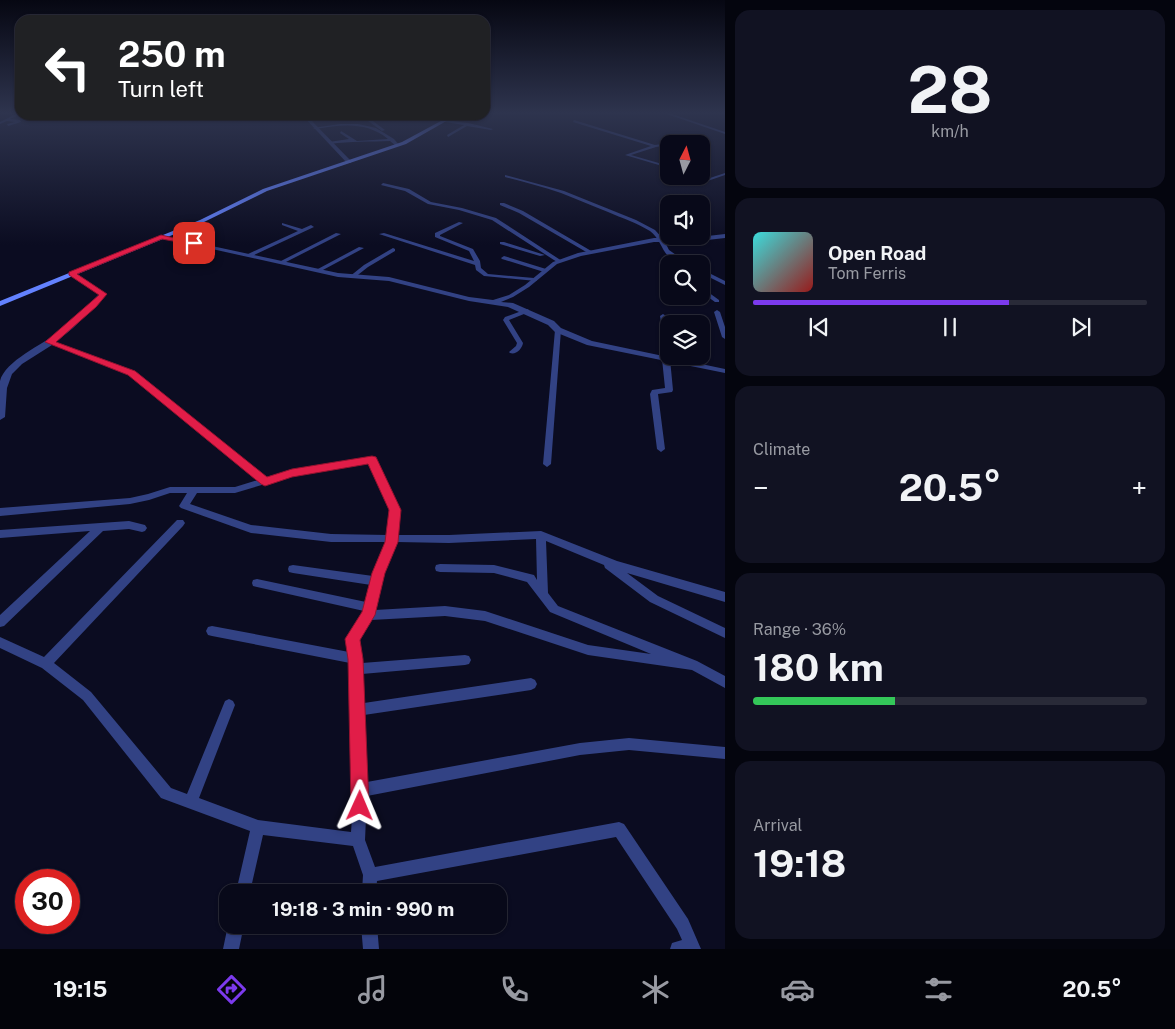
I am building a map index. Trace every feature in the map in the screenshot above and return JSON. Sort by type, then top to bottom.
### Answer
[{"type":"main road","points":[[0,304],[224,211],[265,190],[362,156]]},
{"type":"street","points":[[343,156],[349,162]]},
{"type":"street","points":[[632,156],[660,164]]},
{"type":"street","points":[[710,178],[725,174]]},
{"type":"street","points":[[508,176],[576,197],[647,226],[660,239]]},
{"type":"street","points":[[382,184],[407,190],[430,203],[460,209],[494,220],[557,260]]},
{"type":"street","points":[[502,204],[521,212],[590,252]]},
{"type":"street","points":[[461,223],[437,234],[441,239],[471,250],[478,269],[486,275],[534,280]]},
{"type":"street","points":[[284,224],[303,231]]},
{"type":"street","points":[[250,255],[312,227]]},
{"type":"street","points":[[282,262],[338,234]]},
{"type":"street","points":[[382,234],[477,264]]},
{"type":"street","points":[[710,238],[725,236]]},
{"type":"street","points":[[161,237],[352,277],[389,279],[470,299],[496,302],[527,311],[551,323],[558,330],[599,345],[660,356]]},
{"type":"street","points":[[496,302],[511,296],[534,280],[557,260],[590,252],[660,240]]},
{"type":"street","points":[[502,243],[557,260]]},
{"type":"street","points":[[663,245],[671,255]]},
{"type":"street","points":[[319,270],[361,248]]},
{"type":"street","points":[[352,277],[393,250]]},
{"type":"street","points":[[504,258],[544,270]]},
{"type":"street","points":[[0,417],[4,381],[24,358],[50,342],[93,306],[103,294],[72,273]]},
{"type":"street","points":[[710,276],[725,283]]},
{"type":"street","points":[[710,296],[717,301]]},
{"type":"street","points":[[710,300],[725,300]]},
{"type":"street","points":[[512,352],[520,344],[506,320],[527,311]]},
{"type":"street","points":[[718,312],[725,337]]},
{"type":"street","points":[[546,464],[558,330]]},
{"type":"street","points":[[50,342],[132,373],[265,481]]},
{"type":"street","points":[[661,449],[654,394],[655,392],[669,390],[669,365]]},
{"type":"street","points":[[699,365],[725,371]]},
{"type":"street","points":[[0,512],[130,501],[170,490],[235,490],[292,473],[372,460],[395,510],[392,539],[377,581],[369,611],[352,639],[356,664],[361,790],[358,840],[370,875],[369,884]]},
{"type":"street","points":[[194,490],[184,506],[251,529],[331,538],[449,539],[541,534],[606,562],[725,597]]},
{"type":"street","points":[[46,664],[180,522]]},
{"type":"street","points":[[0,534],[129,525],[142,528]]},
{"type":"street","points":[[0,622],[101,527]]},
{"type":"street","points":[[541,534],[543,595]]},
{"type":"street","points":[[606,562],[628,581],[654,599],[725,633]]},
{"type":"street","points":[[440,568],[494,569],[530,578],[554,609],[693,665],[725,682]]},
{"type":"street","points":[[293,569],[377,581]]},
{"type":"street","points":[[257,583],[369,611],[445,611],[486,616],[588,650],[693,665]]},
{"type":"street","points":[[212,631],[356,664],[465,660]]},
{"type":"street","points":[[0,642],[46,664],[87,696],[166,793],[258,826],[358,840]]},
{"type":"street","points":[[358,710],[531,684]]},
{"type":"street","points":[[191,801],[229,705]]},
{"type":"street","points":[[361,790],[590,748],[629,744],[725,753]]},
{"type":"street","points":[[245,884],[258,826]]},
{"type":"street","points":[[370,875],[619,830],[683,924],[688,948]]},
{"type":"street","points":[[231,949],[234,934]]},
{"type":"street","points":[[370,934],[371,949]]},
{"type":"route","points":[[194,243],[161,237],[72,273],[103,294],[93,306],[50,342],[132,373],[265,481],[292,473],[372,460],[395,510],[392,542],[379,573],[368,615],[352,639],[356,659],[360,806]]}]
